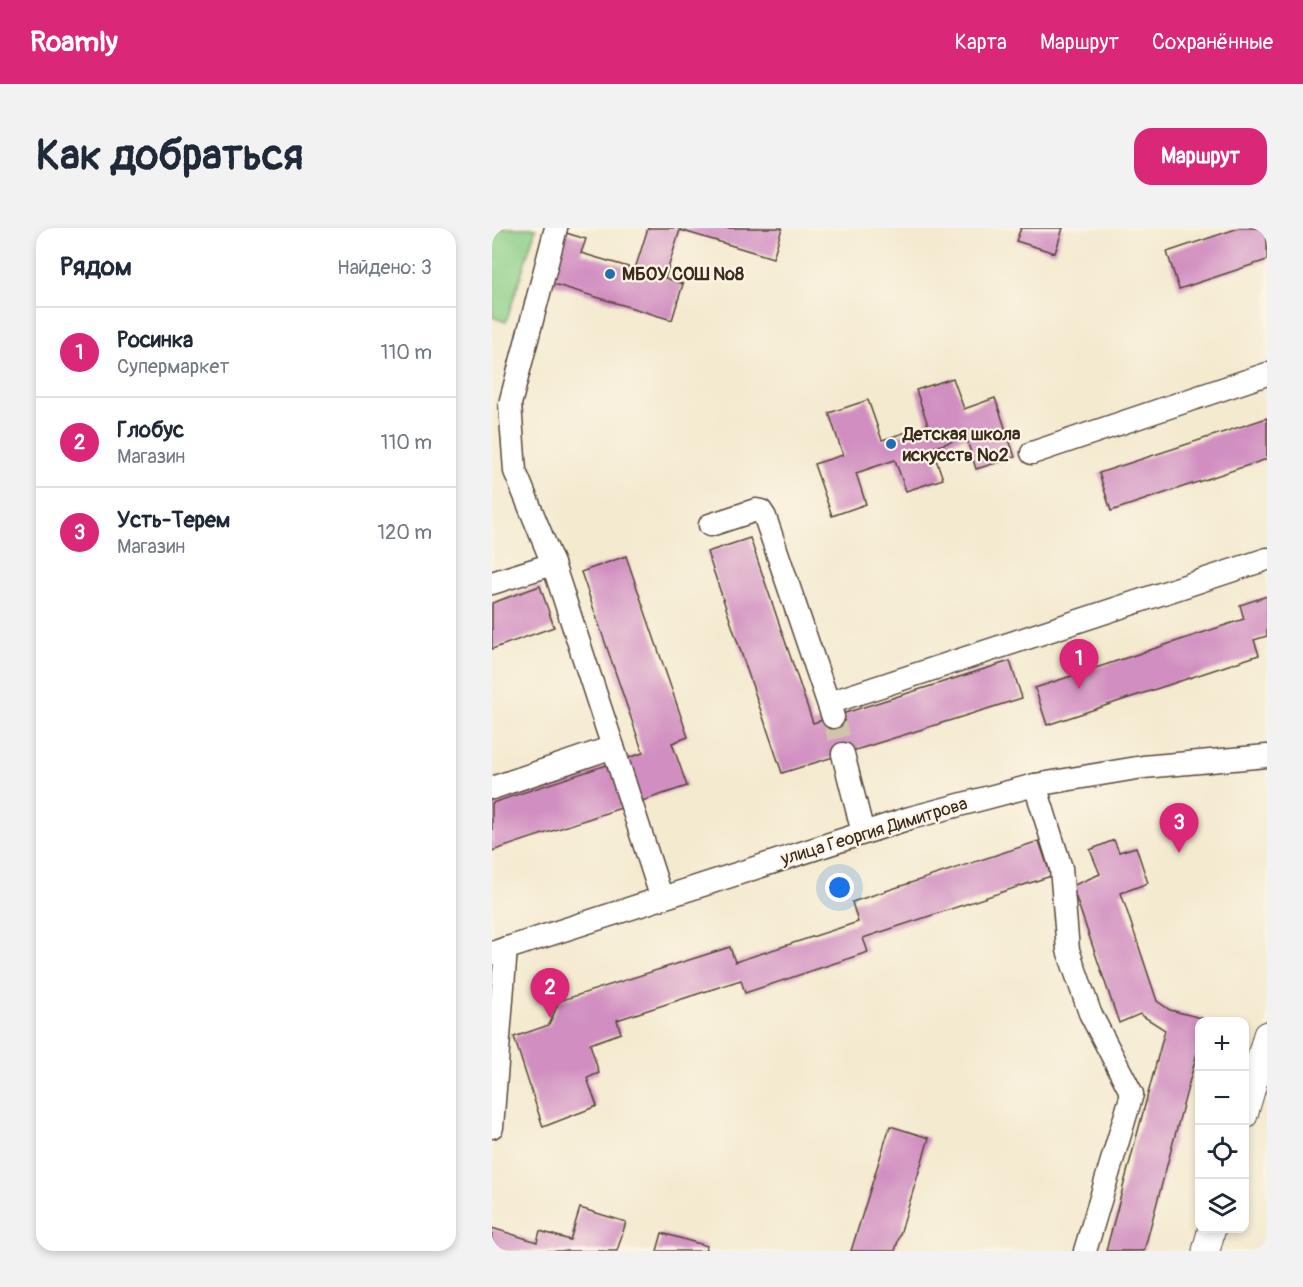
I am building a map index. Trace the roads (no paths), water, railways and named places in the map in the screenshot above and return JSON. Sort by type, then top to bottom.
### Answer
[{"type":"main road","points":[[1249,1100],[1267,1035]]},
{"type":"main road","points":[[1206,1251],[1211,1233]]},
{"type":"street","points":[[556,228],[510,404],[515,471],[553,564],[661,896]]},
{"type":"street","points":[[1032,453],[1267,374]]},
{"type":"street","points":[[710,525],[756,510],[761,511],[765,517],[831,710],[1267,559]]},
{"type":"street","points":[[492,583],[553,564]]},
{"type":"street","points":[[492,788],[614,747]]},
{"type":"street","points":[[843,754],[863,833]]},
{"type":"street","name":"улица Георгия Димитрова","points":[[499,951],[661,896],[863,833],[1035,785],[1143,766],[1267,756]]},
{"type":"street","points":[[1035,785],[1061,868],[1068,950],[1090,1013],[1132,1094],[1085,1251]]},
{"type":"street","points":[[492,1127],[499,951]]},
{"type":"tunnel","points":[[833,717],[843,754]]},
{"type":"place","name":"МБОУ СОШ №8","points":[[610,274]]},
{"type":"place","name":"Детская школа искусств №2","points":[[891,444]]},
{"type":"place","name":"Росинка","points":[[1079,689]]},
{"type":"place","name":"Усть-Терем","points":[[1179,853]]},
{"type":"place","name":"Глобус","points":[[550,1018]]}]
